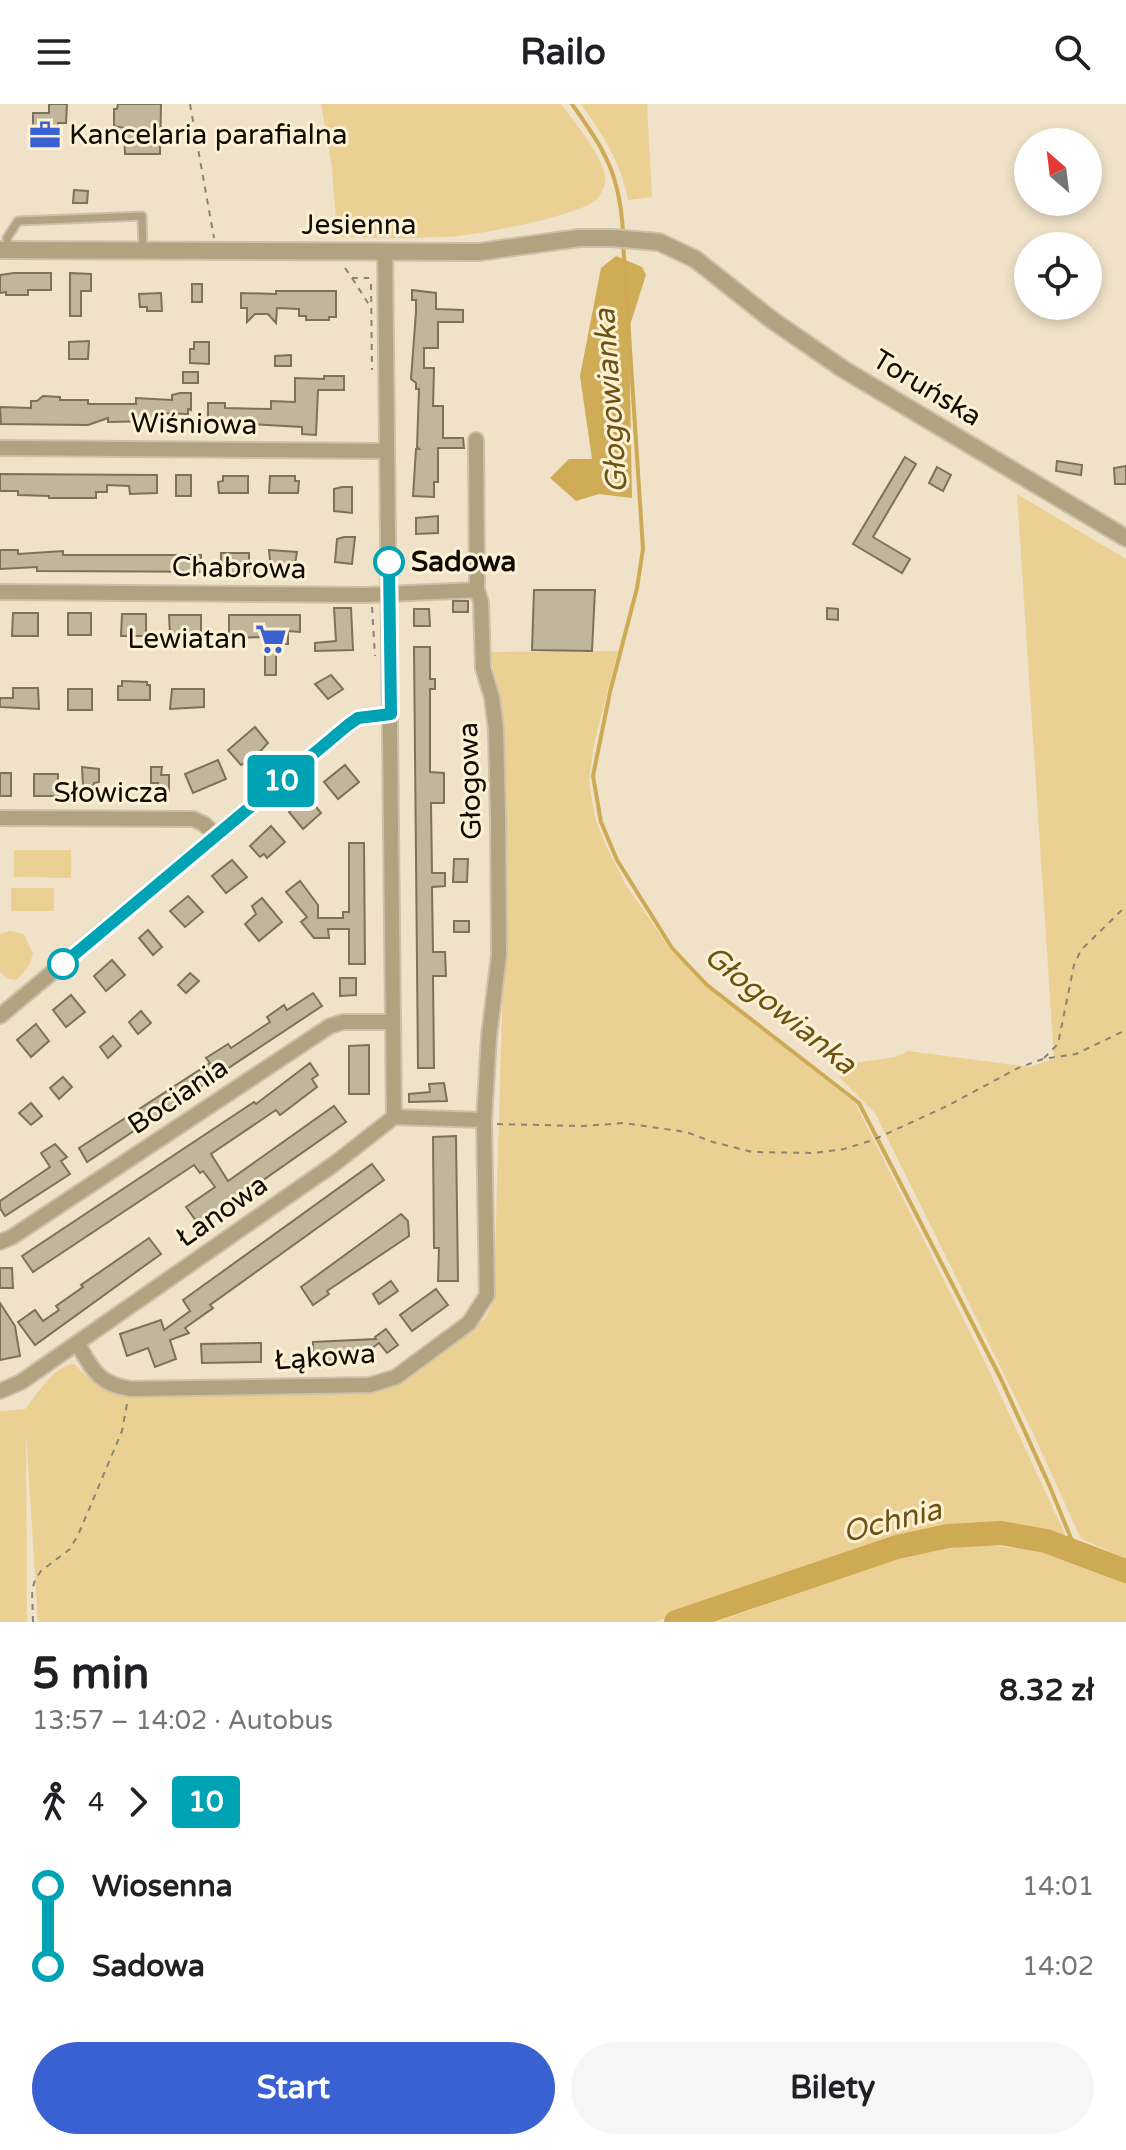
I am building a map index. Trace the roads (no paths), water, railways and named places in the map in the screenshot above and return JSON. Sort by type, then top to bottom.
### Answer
[{"type":"street","name":"Jesienna","points":[[4,250],[479,252],[550,241],[612,238],[659,242],[675,248],[709,271]]},
{"type":"street","points":[[385,251],[394,1117],[484,1120]]},
{"type":"street","name":"Toruńska","points":[[709,271],[843,369],[1126,538]]},
{"type":"street","name":"Głogowa","points":[[476,440],[477,590],[481,602],[483,668],[492,698],[496,730],[498,817],[499,955],[489,1036],[484,1120]]},
{"type":"street","name":"Wiśniowa","points":[[0,448],[387,451]]},
{"type":"street","name":"Chabrowa","points":[[0,592],[389,595],[477,590]]},
{"type":"street","points":[[2,1011],[348,725],[358,718],[391,714]]},
{"type":"street","name":"Słowicza","points":[[0,818],[193,819],[217,836]]},
{"type":"street","name":"Bociania","points":[[0,1242],[38,1220],[330,1026],[343,1022],[393,1022]]},
{"type":"street","name":"Łanowa","points":[[77,1343],[334,1164],[394,1117]]},
{"type":"street","name":"Łąkowa","points":[[77,1343],[97,1374],[112,1386],[123,1388],[370,1385],[396,1377],[469,1323],[487,1295],[484,1120]]},
{"type":"street","points":[[0,1391],[21,1382],[77,1343]]},
{"type":"lane","points":[[4,250],[7,238],[18,221],[142,216],[143,250]]},
{"type":"waterway","name":"Głogowianka","points":[[572,104],[609,164],[618,195],[623,233]]},
{"type":"waterway","name":"Głogowianka","points":[[623,241],[643,549],[637,588],[610,692],[593,776],[601,822],[617,860],[672,948],[707,985],[859,1103],[1000,1377],[1077,1553]]},
{"type":"waterway","name":"Ochnia","points":[[676,1622],[897,1547],[948,1536],[1001,1533],[1046,1541],[1126,1571]]},
{"type":"place","name":"Kancelaria parafialna","points":[[45,135]]},
{"type":"place","name":"Sadowa","points":[[389,562]]},
{"type":"place","name":"Lewiatan","points":[[271,639]]}]
